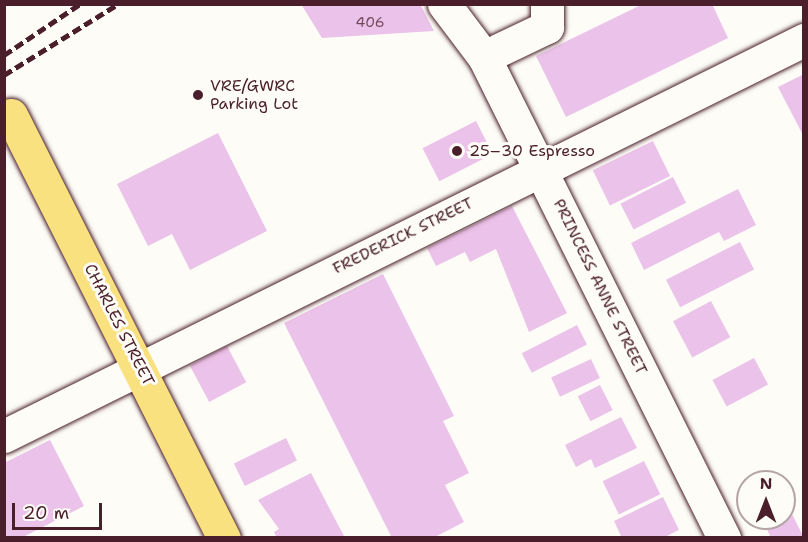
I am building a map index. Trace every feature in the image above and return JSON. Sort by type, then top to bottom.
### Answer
[{"type":"main road","name":"CHARLES STREET","points":[[11,114],[224,537]]},
{"type":"street","name":"PRINCESS ANNE STREET","points":[[444,4],[479,48],[542,168],[724,537]]},
{"type":"street","name":"PRINCESS ANNE STREET","points":[[475,4],[479,48]]},
{"type":"street","points":[[479,48],[548,27],[547,4]]},
{"type":"street","name":"FREDERICK STREET","points":[[4,436],[804,40]]},
{"type":"building","points":[[301,4],[420,4],[434,31],[322,38]]},
{"type":"building","points":[[643,4],[712,4],[728,38],[566,117],[536,56]]},
{"type":"building","points":[[804,74],[804,137],[778,87]]},
{"type":"building","name":"25–30 Espresso","points":[[476,121],[493,154],[439,181],[423,148]]},
{"type":"building","points":[[218,133],[267,231],[190,270],[172,234],[148,246],[117,184]]},
{"type":"building","points":[[653,141],[670,176],[610,205],[593,170]]},
{"type":"building","points":[[673,177],[686,203],[634,230],[620,204]]},
{"type":"building","points":[[738,189],[756,225],[724,241],[719,232],[644,270],[631,243]]},
{"type":"building","points":[[512,206],[567,313],[529,332],[496,249],[470,262],[465,252],[436,266],[427,248]]},
{"type":"building","points":[[740,242],[754,270],[680,307],[666,280]]},
{"type":"building","points":[[383,274],[454,416],[443,421],[469,473],[445,485],[464,522],[433,538],[392,538],[284,323]]},
{"type":"building","points":[[711,301],[730,337],[692,357],[673,321]]},
{"type":"building","points":[[577,325],[587,345],[532,373],[522,353]]},
{"type":"building","points":[[227,346],[246,382],[209,402],[190,366]]},
{"type":"building","points":[[754,358],[768,384],[727,407],[713,380]]},
{"type":"building","points":[[591,359],[600,378],[560,397],[551,378]]},
{"type":"building","points":[[600,385],[613,410],[590,421],[578,396]]},
{"type":"building","points":[[621,417],[637,448],[595,468],[591,459],[576,467],[565,445]]},
{"type":"building","points":[[286,438],[297,460],[245,486],[234,463]]},
{"type":"building","points":[[50,440],[84,506],[21,538],[4,538],[4,463]]},
{"type":"building","points":[[644,461],[660,494],[619,514],[603,481]]},
{"type":"building","points":[[311,473],[345,538],[277,538],[274,532],[279,529],[258,500]]},
{"type":"building","points":[[663,497],[679,530],[663,538],[622,538],[614,521]]},
{"type":"building","points":[[796,522],[804,538],[771,538],[767,530],[796,530]]},
{"type":"railway","points":[[4,55],[80,4]]},
{"type":"railway","points":[[4,75],[118,4]]},
{"type":"place","name":"VRE/GWRC Parking Lot","points":[[198,95]]},
{"type":"place","name":"25–30 Espresso","points":[[457,151]]}]
